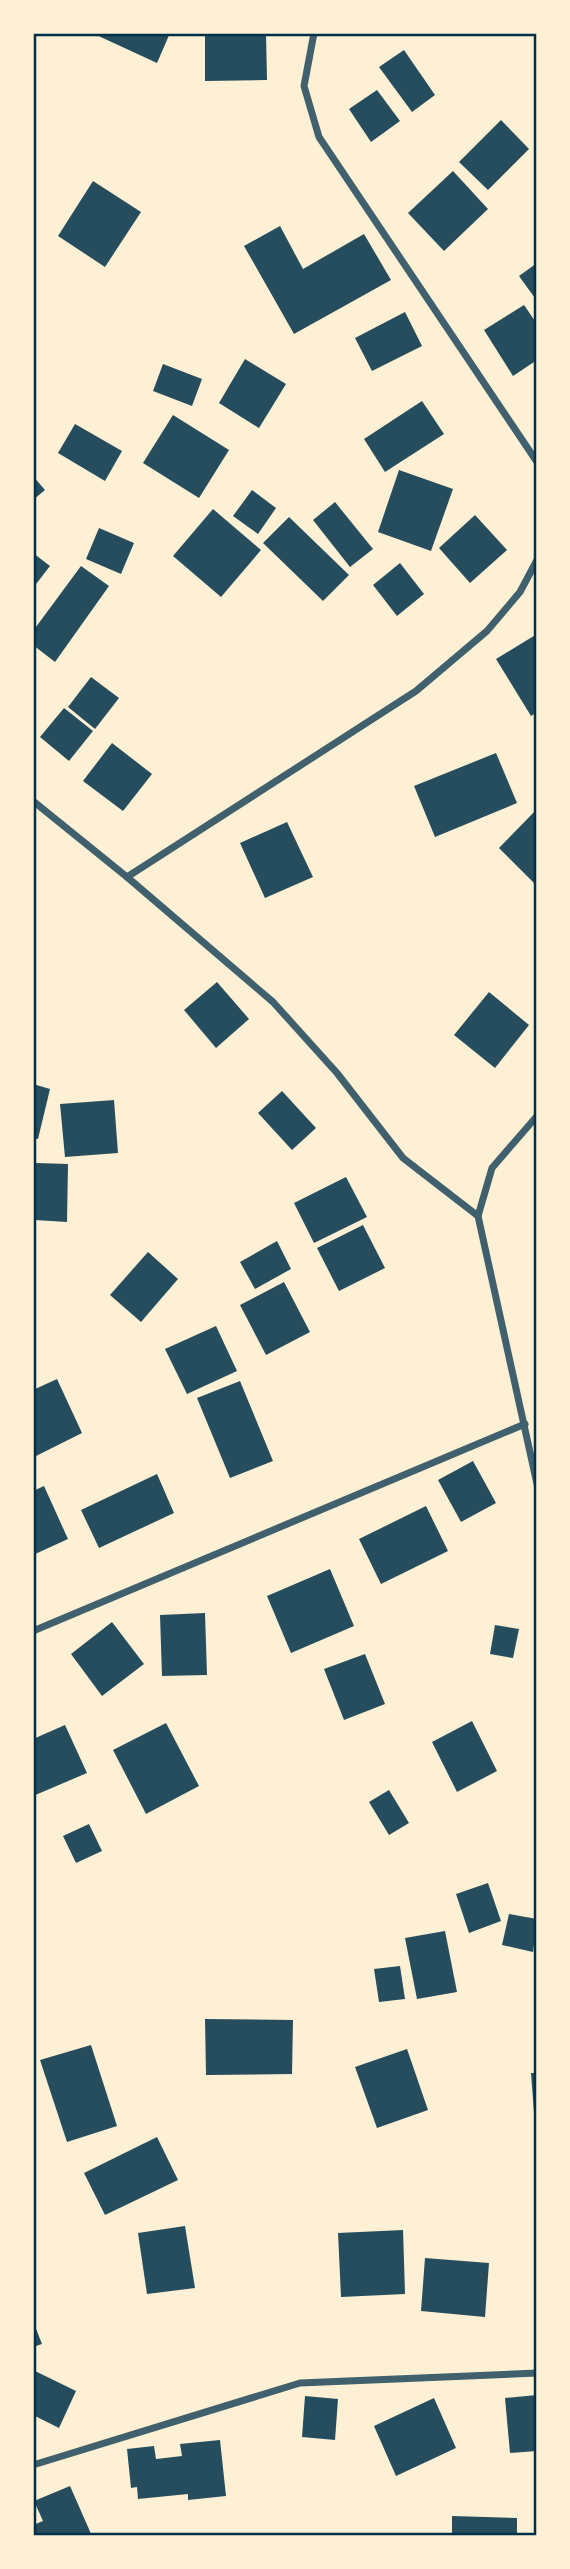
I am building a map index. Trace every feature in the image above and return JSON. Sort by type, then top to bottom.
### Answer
[{"type":"street","points":[[314,33],[304,86],[319,137],[537,462]]},
{"type":"street","points":[[127,877],[416,691],[487,631],[520,592],[537,560]]},
{"type":"street","points":[[33,801],[273,1002],[337,1073],[402,1158],[478,1216]]},
{"type":"street","points":[[537,1116],[492,1168],[478,1216],[537,1484]]},
{"type":"street","points":[[33,1631],[524,1424]]},
{"type":"street","points":[[33,2465],[300,2383],[537,2373]]},
{"type":"building","points":[[92,33],[170,33],[157,63]]},
{"type":"building","points":[[205,33],[266,33],[267,80],[205,81]]},
{"type":"building","points":[[404,50],[435,95],[412,112],[379,67]]},
{"type":"building","points":[[377,90],[400,121],[371,142],[349,109]]},
{"type":"building","points":[[501,120],[529,149],[488,190],[459,162]]},
{"type":"building","points":[[453,171],[488,209],[444,251],[408,213]]},
{"type":"building","points":[[93,181],[141,212],[105,267],[58,236]]},
{"type":"building","points":[[280,226],[303,269],[364,234],[391,280],[294,334],[244,246]]},
{"type":"building","points":[[537,263],[537,301],[519,276]]},
{"type":"building","points":[[524,305],[537,324],[537,360],[513,376],[484,330]]},
{"type":"building","points":[[405,312],[422,346],[372,371],[355,338]]},
{"type":"building","points":[[245,359],[286,384],[259,428],[219,403]]},
{"type":"building","points":[[163,364],[202,379],[192,406],[153,391]]},
{"type":"building","points":[[422,401],[444,434],[385,472],[364,439]]},
{"type":"building","points":[[173,415],[229,450],[199,498],[143,463]]},
{"type":"building","points":[[75,424],[122,451],[105,481],[58,453]]},
{"type":"building","points":[[399,470],[453,489],[431,551],[378,532]]},
{"type":"building","points":[[33,476],[45,490],[33,500]]},
{"type":"building","points":[[252,490],[276,508],[258,534],[233,516]]},
{"type":"building","points":[[335,502],[373,549],[350,567],[313,520]]},
{"type":"building","points":[[213,509],[261,550],[221,597],[173,556]]},
{"type":"building","points":[[475,515],[507,550],[470,583],[439,548]]},
{"type":"building","points":[[289,517],[349,575],[323,601],[263,543]]},
{"type":"building","points":[[99,528],[134,543],[121,574],[86,559]]},
{"type":"building","points":[[33,553],[50,566],[33,588]]},
{"type":"building","points":[[400,563],[424,594],[397,616],[373,585]]},
{"type":"building","points":[[81,566],[109,586],[55,662],[33,645],[33,631]]},
{"type":"building","points":[[537,634],[537,712],[531,716],[496,659]]},
{"type":"building","points":[[91,677],[119,698],[95,729],[68,707]]},
{"type":"building","points":[[64,708],[93,731],[69,761],[40,737]]},
{"type":"building","points":[[112,743],[152,774],[123,811],[83,781]]},
{"type":"building","points":[[496,753],[517,803],[435,837],[414,786]]},
{"type":"building","points":[[537,809],[537,886],[499,848]]},
{"type":"building","points":[[287,822],[313,877],[265,898],[240,843]]},
{"type":"building","points":[[217,982],[249,1019],[216,1048],[184,1010]]},
{"type":"building","points":[[489,992],[529,1025],[495,1068],[454,1035]]},
{"type":"building","points":[[33,1084],[50,1089],[38,1139],[33,1138]]},
{"type":"building","points":[[282,1091],[316,1128],[292,1150],[258,1113]]},
{"type":"building","points":[[114,1100],[118,1153],[65,1157],[60,1104]]},
{"type":"building","points":[[36,1163],[68,1164],[67,1222],[35,1220]]},
{"type":"building","points":[[346,1177],[367,1217],[314,1243],[294,1203]]},
{"type":"building","points":[[363,1225],[385,1268],[339,1291],[317,1248]]},
{"type":"building","points":[[277,1241],[291,1269],[255,1289],[240,1262]]},
{"type":"building","points":[[148,1252],[178,1279],[141,1322],[110,1295]]},
{"type":"building","points":[[284,1282],[310,1332],[266,1355],[240,1305]]},
{"type":"building","points":[[216,1326],[237,1371],[187,1394],[165,1349]]},
{"type":"building","points":[[57,1379],[82,1433],[36,1456],[33,1451],[33,1390]]},
{"type":"building","points":[[240,1381],[273,1461],[230,1478],[197,1398]]},
{"type":"building","points":[[473,1461],[496,1503],[461,1522],[438,1480]]},
{"type":"building","points":[[157,1474],[174,1513],[99,1548],[81,1510]]},
{"type":"building","points":[[44,1486],[68,1539],[33,1555],[33,1491]]},
{"type":"building","points":[[426,1506],[448,1551],[381,1584],[359,1539]]},
{"type":"building","points":[[330,1569],[354,1626],[291,1653],[267,1596]]},
{"type":"building","points":[[205,1613],[207,1675],[162,1676],[160,1615]]},
{"type":"building","points":[[112,1622],[144,1664],[102,1696],[71,1654]]},
{"type":"building","points":[[495,1625],[519,1629],[513,1658],[490,1654]]},
{"type":"building","points":[[365,1654],[385,1704],[344,1720],[324,1669]]},
{"type":"building","points":[[472,1721],[497,1771],[457,1792],[432,1742]]},
{"type":"building","points":[[166,1723],[199,1786],[146,1814],[113,1750]]},
{"type":"building","points":[[65,1725],[87,1773],[33,1796],[33,1739]]},
{"type":"building","points":[[389,1790],[409,1823],[389,1835],[369,1802]]},
{"type":"building","points":[[89,1824],[102,1851],[76,1863],[63,1836]]},
{"type":"building","points":[[488,1883],[501,1921],[469,1933],[456,1894]]},
{"type":"building","points":[[509,1914],[537,1919],[533,1952],[502,1945]]},
{"type":"building","points":[[445,1931],[457,1992],[417,1999],[405,1938]]},
{"type":"building","points":[[400,1966],[405,1999],[379,2002],[374,1969]]},
{"type":"building","points":[[205,2019],[293,2020],[292,2074],[206,2075]]},
{"type":"building","points":[[91,2045],[117,2126],[67,2142],[40,2060]]},
{"type":"building","points":[[407,2049],[428,2110],[377,2128],[355,2067]]},
{"type":"building","points":[[531,2073],[537,2073],[537,2126],[535,2126]]},
{"type":"building","points":[[157,2137],[178,2180],[105,2215],[84,2173]]},
{"type":"building","points":[[185,2226],[195,2288],[147,2294],[138,2233]]},
{"type":"building","points":[[403,2230],[405,2294],[341,2297],[338,2233]]},
{"type":"building","points":[[425,2258],[489,2263],[485,2317],[421,2311]]},
{"type":"building","points":[[33,2321],[42,2344],[33,2347]]},
{"type":"building","points":[[33,2370],[76,2391],[59,2428],[33,2415]]},
{"type":"building","points":[[537,2395],[537,2451],[510,2453],[505,2398]]},
{"type":"building","points":[[305,2396],[338,2399],[335,2440],[302,2437]]},
{"type":"building","points":[[434,2398],[456,2448],[396,2476],[374,2426]]},
{"type":"building","points":[[220,2440],[226,2496],[188,2500],[188,2494],[138,2499],[137,2487],[131,2488],[127,2449],[154,2446],[156,2459],[182,2456],[180,2444]]},
{"type":"building","points":[[70,2486],[92,2536],[33,2536],[33,2525],[43,2521],[34,2501]]},
{"type":"building","points":[[452,2516],[517,2518],[517,2536],[452,2536]]}]
